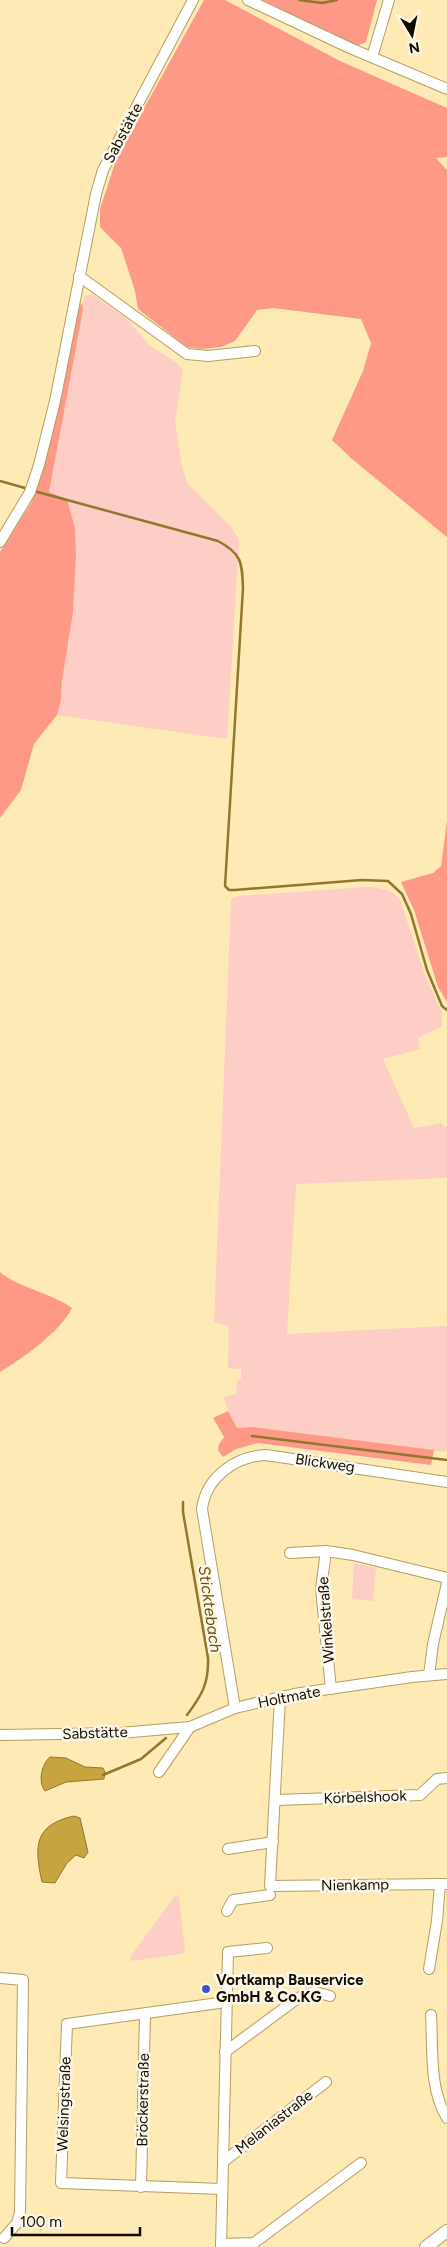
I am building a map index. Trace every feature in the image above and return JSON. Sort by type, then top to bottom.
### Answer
[{"type":"main road","points":[[426,2247],[447,2231]]},
{"type":"street","name":"Sabstätte","points":[[0,542],[30,492],[39,465],[55,401],[96,194],[103,170],[193,0]]},
{"type":"street","points":[[248,0],[447,89]]},
{"type":"street","points":[[372,57],[389,0]]},
{"type":"street","points":[[79,276],[186,354],[208,356],[255,352]]},
{"type":"street","name":"Blickweg","points":[[235,1708],[202,1508],[203,1497],[212,1483],[235,1463],[254,1456],[266,1455],[447,1482]]},
{"type":"street","points":[[290,1552],[326,1551],[447,1578]]},
{"type":"street","name":"Winkelstraße","points":[[326,1551],[321,1589],[331,1689]]},
{"type":"street","points":[[429,1675],[447,1583]]},
{"type":"street","name":"Holtmate","points":[[190,1727],[235,1708],[280,1698],[331,1689],[447,1674]]},
{"type":"street","points":[[270,1894],[280,1698]]},
{"type":"street","name":"Sabstätte","points":[[0,1735],[120,1733],[190,1727]]},
{"type":"street","points":[[159,1772],[190,1727]]},
{"type":"street","name":"Körbelshook","points":[[276,1800],[420,1795],[437,1779],[447,1778]]},
{"type":"street","points":[[228,1849],[273,1842]]},
{"type":"street","name":"Nienkamp","points":[[227,1911],[233,1900],[270,1894],[444,1884],[429,1969]]},
{"type":"street","name":"Melaniastraße","points":[[266,1948],[228,1952],[221,2245],[254,2243],[361,2163]]},
{"type":"street","points":[[0,1978],[23,1980],[20,2212],[17,2223],[5,2240]]},
{"type":"street","points":[[225,2052],[298,1998],[315,1992],[330,1996]]},
{"type":"street","name":"Welsingstraße","points":[[222,2189],[61,2183],[68,2024],[226,2002]]},
{"type":"street","name":"Bröckerstraße","points":[[141,2187],[145,2014]]},
{"type":"street","points":[[431,2015],[435,2092],[439,2106],[447,2118]]},
{"type":"street","name":"Melaniastraße","points":[[223,2162],[326,2082]]},
{"type":"shaded area","points":[[204,0],[225,0],[340,61],[447,108],[447,157],[436,158],[447,170],[447,537],[352,459],[332,440],[363,371],[371,343],[361,319],[273,308],[257,310],[235,341],[221,347],[201,349],[187,347],[138,309],[135,291],[121,248],[100,227],[100,209],[117,157]]},
{"type":"shaded area","points":[[262,0],[377,0],[366,42],[357,46]]},
{"type":"shaded area","points":[[92,294],[127,319],[149,345],[177,363],[183,371],[175,422],[182,467],[188,484],[232,528],[239,541],[227,739],[57,715],[61,700],[65,658],[69,642],[76,554],[75,528],[67,499],[49,492],[83,310],[82,303],[85,296]]},
{"type":"shaded area","points":[[82,303],[83,310],[49,492],[67,499],[75,528],[76,554],[73,612],[62,681],[61,700],[57,715],[34,744],[21,790],[0,818],[0,552],[31,503],[43,470],[61,394],[76,310]]},
{"type":"shaded area","points":[[447,821],[447,1002],[438,987],[414,910],[401,882],[433,873],[441,866]]},
{"type":"shaded area","points":[[367,887],[390,891],[400,900],[425,975],[442,1012],[442,1026],[418,1038],[420,1049],[383,1059],[414,1128],[442,1123],[444,1127],[447,1126],[447,1178],[296,1184],[287,1334],[447,1326],[447,1452],[252,1427],[237,1428],[228,1411],[224,1397],[236,1394],[237,1381],[241,1379],[241,1369],[228,1368],[229,1326],[214,1322],[232,898]]},
{"type":"shaded area","points":[[0,1272],[15,1282],[55,1298],[72,1308],[50,1335],[30,1352],[0,1372]]},
{"type":"shaded area","points":[[228,1411],[237,1428],[252,1427],[434,1450],[431,1465],[258,1443],[236,1449],[223,1457],[218,1450],[219,1444],[224,1437],[213,1418]]},
{"type":"shaded area","points":[[354,1563],[376,1568],[373,1601],[352,1599]]},
{"type":"shaded area","points":[[50,1757],[66,1758],[85,1767],[103,1768],[105,1772],[104,1779],[66,1782],[45,1791],[41,1774],[44,1764]]},
{"type":"shaded area","points":[[74,1816],[80,1818],[88,1852],[84,1858],[76,1855],[67,1863],[55,1883],[42,1882],[38,1858],[40,1839],[44,1831],[51,1825]]},
{"type":"shaded area","points":[[175,1896],[179,1897],[185,1952],[131,1961],[131,1956]]},
{"type":"waterway","points":[[299,0],[322,3],[337,0]]},
{"type":"waterway","points":[[0,481],[25,488]]},
{"type":"waterway","points":[[34,491],[218,541],[236,555],[241,565],[243,588],[225,886],[229,890],[235,890],[362,880],[388,881],[402,894],[411,914],[427,970],[442,1006],[447,1010]]},
{"type":"waterway","name":"Sticktebach","points":[[252,1436],[447,1460]]},
{"type":"waterway","name":"Sticktebach","points":[[183,1502],[183,1512],[208,1658],[206,1682],[197,1701],[187,1715]]},
{"type":"waterway","points":[[103,1775],[141,1759],[166,1738]]},
{"type":"place","name":"Vortkamp Bauservice GmbH & Co.KG","points":[[206,1989]]}]
